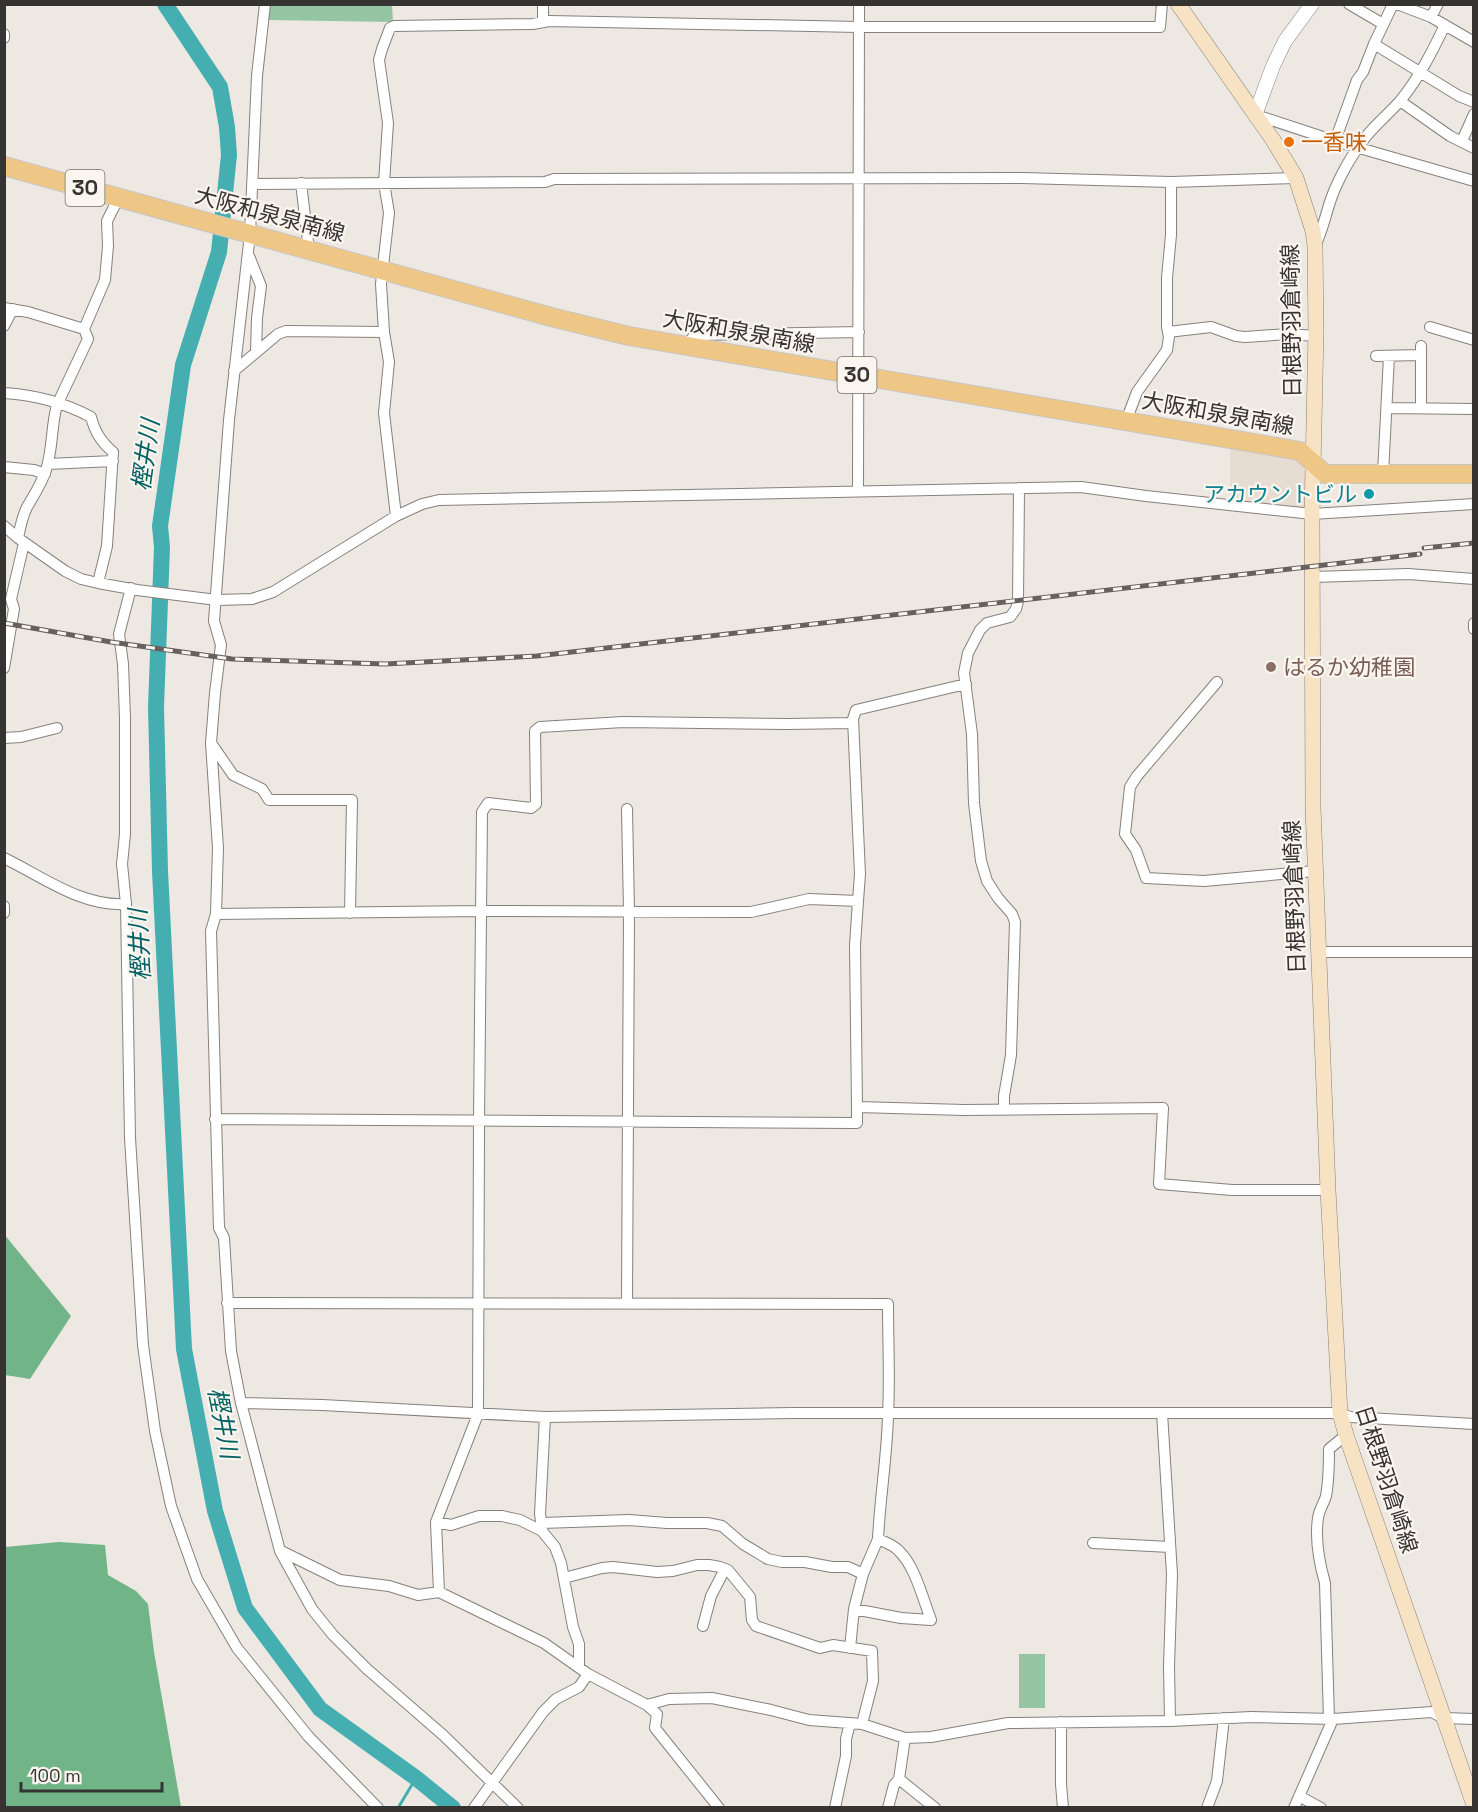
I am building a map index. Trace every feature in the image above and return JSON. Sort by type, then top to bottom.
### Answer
[{"type":"main road","name":"日根野羽倉崎線","points":[[1178,4],[1256,115],[1296,178],[1313,231],[1316,336],[1312,513],[1313,807],[1328,1190],[1340,1413],[1473,1805]]},
{"type":"main road","name":"大阪和泉泉南線","points":[[4,166],[620,334],[1300,451],[1325,474],[1473,474]]},
{"type":"street","points":[[265,4],[257,76],[252,184],[247,233],[248,253],[229,420],[214,599],[214,621],[221,645],[211,743],[218,848],[216,914],[212,931],[215,1119],[219,1228],[224,1238],[231,1351],[241,1403],[280,1551],[312,1609],[333,1635],[367,1669],[494,1782],[518,1808]]},
{"type":"street","points":[[543,4],[543,22]]},
{"type":"street","points":[[858,490],[859,4]]},
{"type":"street","points":[[396,516],[384,413],[389,362],[384,332],[381,284],[389,213],[384,183],[388,123],[379,60],[390,28],[394,26],[543,22],[859,27],[1160,27],[1162,4]]},
{"type":"street","points":[[1312,4],[1281,49],[1256,115],[1357,148],[1473,181]]},
{"type":"street","points":[[1349,4],[1383,24]]},
{"type":"street","points":[[1335,141],[1357,80],[1395,4],[1431,17],[1473,42]]},
{"type":"street","points":[[1431,17],[1438,4]]},
{"type":"street","points":[[1315,246],[1322,233],[1330,201],[1357,148],[1400,101],[1430,58],[1445,25]]},
{"type":"street","points":[[1374,44],[1458,96],[1473,102]]},
{"type":"street","points":[[1400,101],[1450,136],[1473,148]]},
{"type":"street","points":[[1462,141],[1473,114]]},
{"type":"street","points":[[252,184],[545,182],[554,179],[1022,178],[1171,182],[1296,178]]},
{"type":"street","points":[[1126,421],[1137,392],[1167,350],[1171,182]]},
{"type":"street","points":[[301,183],[309,250]]},
{"type":"street","points":[[4,668],[14,609],[11,600],[21,541],[20,525],[46,469],[58,404],[88,339],[84,329],[105,280],[108,246],[107,221],[119,197]]},
{"type":"street","points":[[248,253],[261,286],[256,352]]},
{"type":"street","points":[[4,326],[9,309],[28,312],[84,329]]},
{"type":"street","points":[[1168,332],[1211,327],[1245,337],[1288,334],[1316,336]]},
{"type":"street","points":[[1430,327],[1473,340]]},
{"type":"street","points":[[234,371],[278,334],[286,331],[384,332]]},
{"type":"street","points":[[685,346],[695,335],[859,332]]},
{"type":"street","points":[[1376,356],[1421,351],[1421,408]]},
{"type":"street","points":[[1383,474],[1389,356]]},
{"type":"street","points":[[4,393],[24,395],[58,404],[91,417],[95,432],[113,452],[107,546],[98,583]]},
{"type":"street","points":[[1386,408],[1473,409]]},
{"type":"street","points":[[4,467],[34,470],[112,462]]},
{"type":"street","points":[[4,526],[21,541],[64,571],[81,579],[134,589],[214,599],[252,599],[273,592],[396,516],[422,504],[439,500],[1081,486],[1146,496],[1312,513],[1473,504]]},
{"type":"street","points":[[1004,1108],[1011,1055],[1014,922],[1012,914],[987,881],[981,861],[974,803],[972,734],[964,673],[968,653],[980,630],[987,623],[1010,617],[1016,609],[1018,601],[1019,488]]},
{"type":"street","points":[[1313,577],[1408,574],[1473,579]]},
{"type":"street","points":[[134,589],[119,634],[123,664],[125,718],[125,834],[122,864],[126,904],[130,1138],[143,1345],[155,1431],[171,1506],[197,1579],[237,1648],[308,1736],[378,1808]]},
{"type":"street","points":[[1473,623],[1473,629]]},
{"type":"street","points":[[1217,682],[1130,787],[1125,834],[1136,850],[1146,878],[1204,881],[1315,871]]},
{"type":"street","points":[[215,1119],[856,1122],[855,945],[860,874],[853,723],[856,710],[966,684]]},
{"type":"street","points":[[439,1592],[436,1522],[478,1414],[482,812],[488,803],[531,808],[536,804],[536,731],[540,728],[623,722],[853,723]]},
{"type":"street","points":[[4,738],[21,737],[57,729]]},
{"type":"street","points":[[211,743],[233,775],[262,789],[268,800],[352,800],[350,913]]},
{"type":"street","points":[[627,809],[629,911],[627,1304]]},
{"type":"street","points":[[4,858],[78,897],[101,903],[126,904]]},
{"type":"street","points":[[216,914],[481,911],[752,912],[809,899],[858,901]]},
{"type":"street","points":[[4,906],[4,913]]},
{"type":"street","points":[[1318,952],[1473,952]]},
{"type":"street","points":[[857,1107],[964,1110],[1163,1107],[1159,1184],[1232,1190],[1328,1190]]},
{"type":"street","points":[[227,1303],[888,1304],[889,1413],[885,1478],[881,1491],[878,1539],[863,1574],[854,1609],[850,1648]]},
{"type":"street","points":[[241,1403],[545,1417],[793,1413],[1340,1413],[1350,1417],[1473,1424]]},
{"type":"street","points":[[1162,1413],[1172,1574],[1168,1666],[1170,1721]]},
{"type":"street","points":[[474,1808],[543,1712],[556,1699],[579,1687],[584,1671],[564,1578],[555,1547],[542,1527],[540,1514],[545,1417]]},
{"type":"street","points":[[1294,1808],[1331,1719],[1325,1583],[1318,1546],[1318,1515],[1327,1492],[1329,1449],[1346,1435]]},
{"type":"street","points":[[436,1522],[451,1525],[479,1516],[502,1516],[542,1527],[629,1520],[707,1523],[722,1526],[743,1544],[768,1559],[848,1567],[863,1574]]},
{"type":"street","points":[[854,1609],[901,1618],[931,1620],[904,1556],[898,1549],[878,1539]]},
{"type":"street","points":[[1093,1543],[1170,1547]]},
{"type":"street","points":[[280,1551],[340,1580],[389,1586],[418,1594],[439,1592],[544,1643],[584,1671],[647,1705],[657,1714],[655,1728],[719,1808]]},
{"type":"street","points":[[564,1578],[613,1567],[657,1572],[709,1565],[728,1570],[750,1597],[752,1620],[756,1626],[819,1648],[833,1645],[872,1651],[873,1681],[862,1724]]},
{"type":"street","points":[[703,1626],[711,1596],[725,1569]]},
{"type":"street","points":[[647,1705],[669,1699],[712,1698],[809,1720],[862,1724],[905,1738],[931,1737],[1008,1723],[1170,1721],[1251,1717],[1331,1719],[1432,1712],[1443,1719],[1473,1719]]},
{"type":"street","points":[[1207,1808],[1217,1781],[1224,1718]]},
{"type":"street","points":[[1061,1722],[1063,1808]]},
{"type":"street","points":[[835,1808],[850,1723]]},
{"type":"street","points":[[888,1808],[894,1785],[899,1779],[905,1738]]},
{"type":"street","points":[[899,1779],[935,1808]]},
{"type":"street","points":[[1299,1796],[1321,1808]]},
{"type":"shaded area","points":[[1230,447],[1295,458],[1307,473],[1304,508],[1234,500],[1230,486]]},
{"type":"green space","points":[[267,5],[392,5],[393,22],[267,20]]},
{"type":"green space","points":[[4,1234],[71,1316],[30,1379],[5,1375]]},
{"type":"green space","points":[[59,1542],[105,1545],[108,1575],[136,1591],[148,1604],[181,1807],[5,1807],[5,1547]]},
{"type":"green space","points":[[1019,1654],[1045,1654],[1045,1708],[1019,1708]]},
{"type":"waterway","name":"樫井川","points":[[165,4],[220,87],[229,155],[219,252],[183,365],[160,526],[162,547],[156,707],[160,871],[184,1349],[215,1511],[245,1608],[320,1709],[416,1778],[453,1808]]},
{"type":"waterway","points":[[398,1808],[416,1778]]},
{"type":"railway","points":[[1424,548],[1474,543]]},
{"type":"railway","points":[[4,623],[111,642],[232,659],[385,664],[537,656],[1420,554]]},
{"type":"place","name":"一香味","points":[[1289,142]]},
{"type":"place","name":"アカウントビル","points":[[1369,494]]},
{"type":"place","name":"はるか幼稚園","points":[[1271,667]]}]
